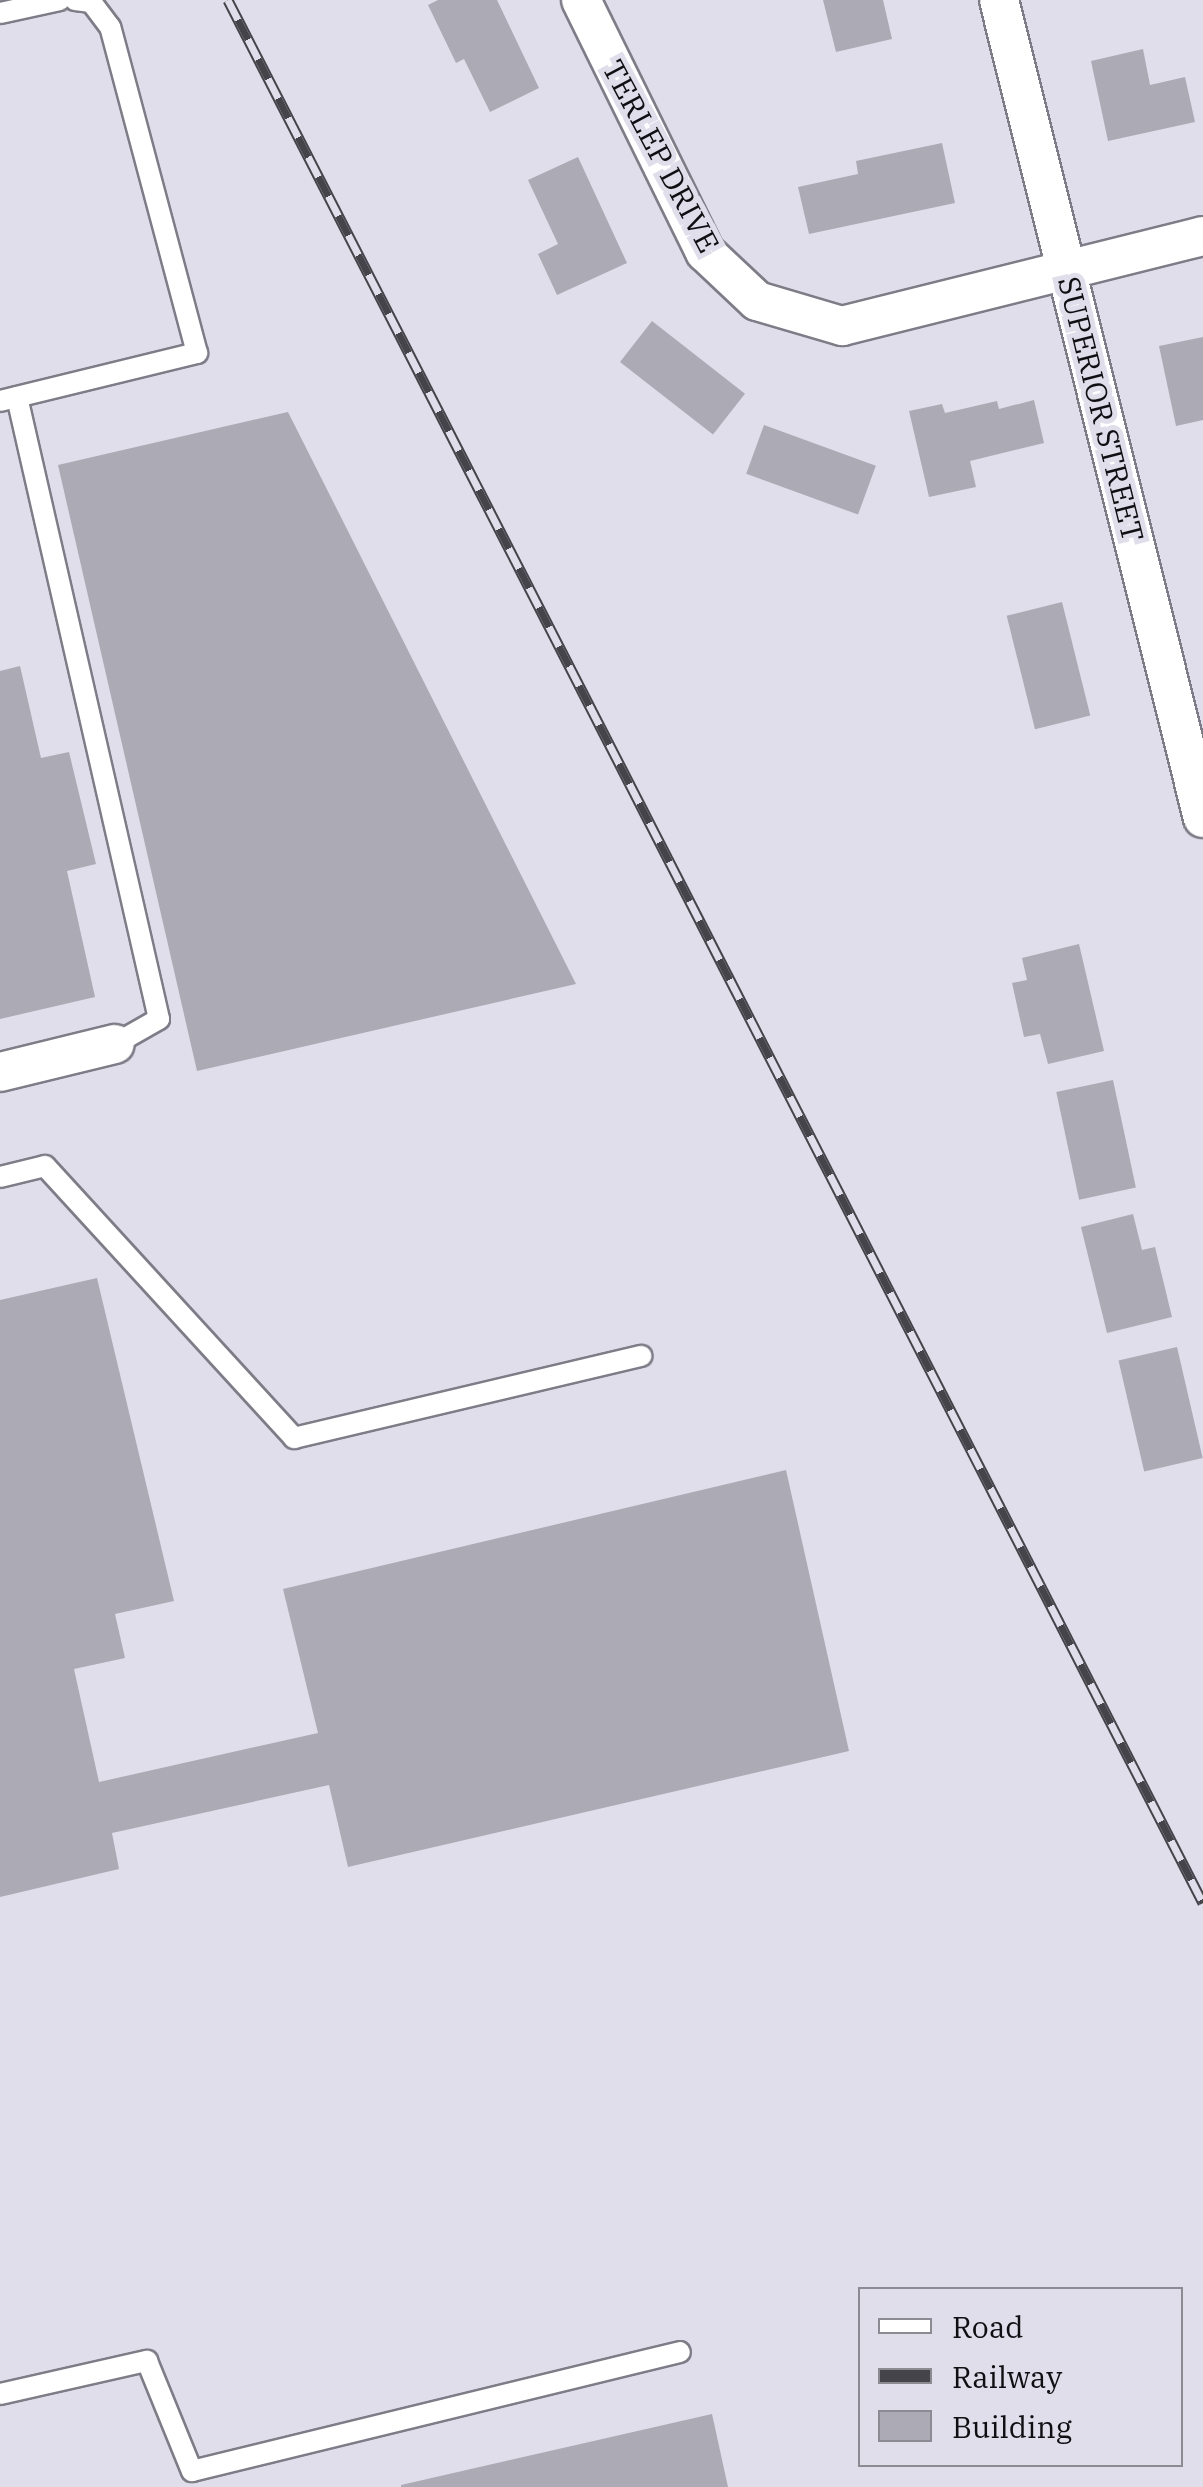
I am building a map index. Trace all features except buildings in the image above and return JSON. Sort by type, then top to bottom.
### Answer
[{"type":"street","name":"TERLEP DRIVE","points":[[582,0],[705,252],[758,301],[842,326],[1066,270]]},
{"type":"street","name":"SUPERIOR STREET","points":[[999,0],[1198,777],[1203,818]]},
{"type":"street","points":[[1066,270],[1203,236]]},
{"type":"street","points":[[0,1072],[115,1044]]},
{"type":"lane","points":[[0,13],[60,0]]},
{"type":"lane","points":[[75,0],[91,2],[110,26],[198,353],[9,399],[159,1019],[115,1044]]},
{"type":"lane","points":[[0,1176],[45,1166],[294,1438],[641,1356]]},
{"type":"lane","points":[[0,2394],[147,2361],[192,2471],[680,2352]]},
{"type":"railway","points":[[228,0],[1203,1903]]}]
